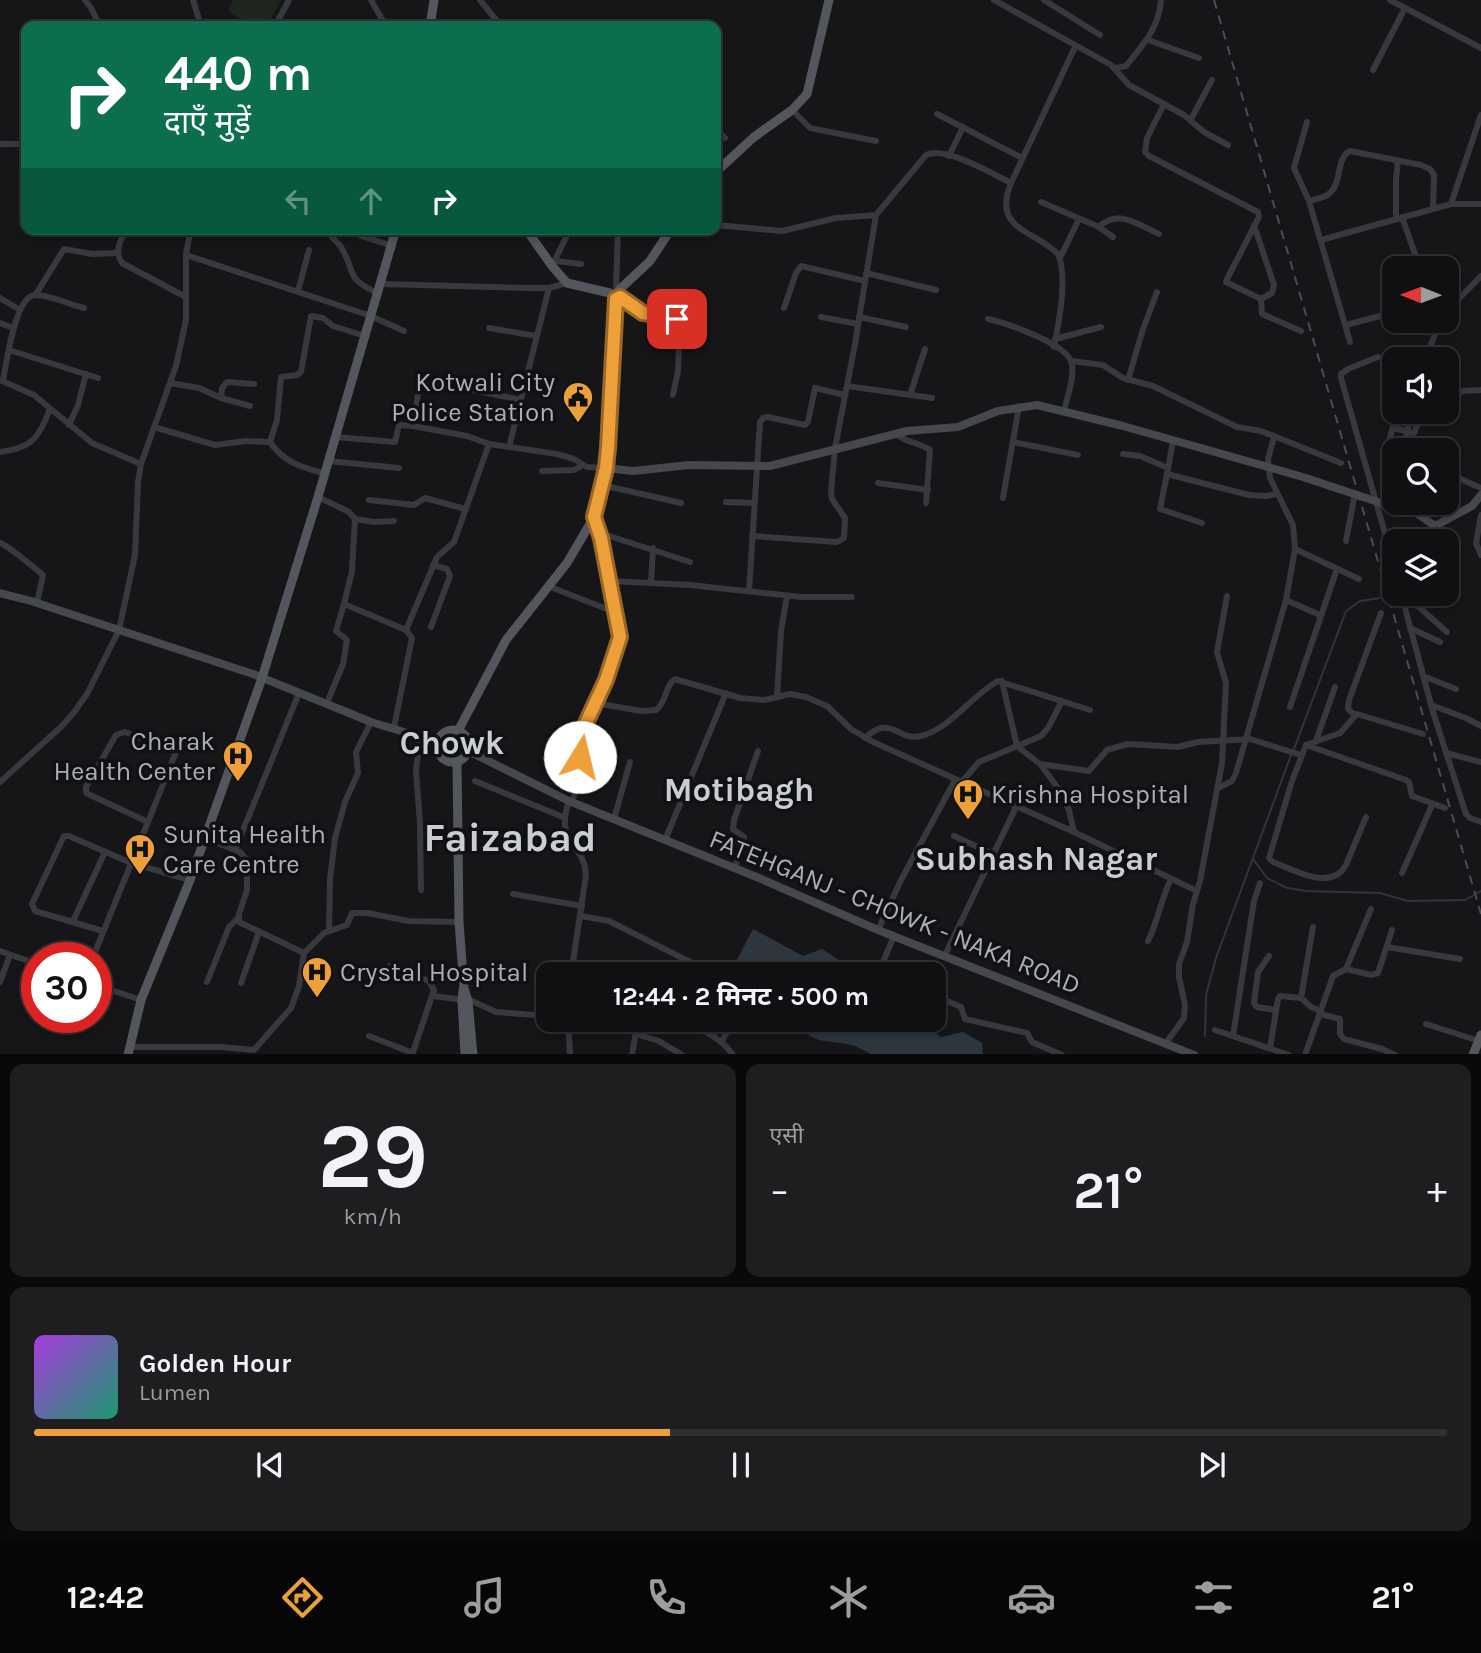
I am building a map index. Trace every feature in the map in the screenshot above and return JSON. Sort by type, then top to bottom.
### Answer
[{"type":"main road","points":[[431,21],[434,0]]},
{"type":"main road","points":[[721,167],[754,137],[792,110],[807,94],[829,0]]},
{"type":"main road","points":[[129,1051],[141,1000],[190,880],[262,678],[395,235]]},
{"type":"main road","points":[[531,235],[567,283],[616,294]]},
{"type":"main road","points":[[458,731],[506,640],[577,549],[594,517],[606,468],[616,294],[650,261],[667,235]]},
{"type":"main road","points":[[457,762],[446,761],[438,753],[437,742],[447,731],[458,731],[467,739],[468,751],[457,762],[459,922],[465,1000],[473,1054]]},
{"type":"main road","points":[[465,1000],[466,1054]]},
{"type":"street","points":[[85,0],[98,21]]},
{"type":"street","points":[[193,0],[199,21]]},
{"type":"street","points":[[278,21],[289,0]]},
{"type":"street","points":[[372,0],[383,21]]},
{"type":"street","points":[[480,0],[497,21]]},
{"type":"street","points":[[994,0],[1005,3],[1075,47],[1115,68],[1125,82],[1191,119],[1205,132],[1228,145]]},
{"type":"street","points":[[1115,68],[1126,66],[1148,40],[1156,25],[1161,0]]},
{"type":"street","points":[[1390,0],[1481,48]]},
{"type":"street","points":[[1047,1],[1100,35]]},
{"type":"street","points":[[1373,70],[1405,8]]},
{"type":"street","points":[[1148,40],[1199,58]]},
{"type":"street","points":[[1055,343],[1063,270],[1060,258],[1053,248],[1026,234],[1009,217],[1005,200],[1075,47]]},
{"type":"street","points":[[1191,119],[1212,80]]},
{"type":"street","points":[[1164,104],[1147,138],[1145,152],[1258,212],[1259,217],[1226,282],[1261,299]]},
{"type":"street","points":[[792,110],[810,128],[876,141]]},
{"type":"street","points":[[937,114],[1022,158]]},
{"type":"street","points":[[1451,204],[1481,115]]},
{"type":"street","points":[[1307,122],[1294,168],[1309,201],[1350,342]]},
{"type":"street","points":[[949,156],[963,128]]},
{"type":"street","points":[[721,134],[725,138]]},
{"type":"street","points":[[0,144],[21,144]]},
{"type":"street","points":[[1309,201],[1326,196],[1334,190],[1346,151],[1421,165],[1432,172],[1433,208]]},
{"type":"street","points":[[752,536],[842,541],[845,519],[832,499],[831,492],[835,448],[876,215],[930,152],[949,156],[1011,183]]},
{"type":"street","points":[[1398,161],[1395,180],[1399,218],[1415,256]]},
{"type":"street","points":[[1041,202],[1099,227],[1113,237]]},
{"type":"street","points":[[1321,240],[1433,208],[1451,204],[1481,204]]},
{"type":"street","points":[[721,225],[782,231],[836,218],[876,215]]},
{"type":"street","points":[[1099,227],[1107,220],[1121,218],[1159,234]]},
{"type":"street","points":[[1060,258],[1079,219]]},
{"type":"street","points":[[1254,226],[1274,285],[1272,293],[1261,299]]},
{"type":"street","points":[[125,235],[118,253],[122,263],[186,297]]},
{"type":"street","points":[[1,780],[62,726],[75,711],[87,694],[119,630],[135,555],[141,464],[170,383],[186,320],[186,255],[190,235]]},
{"type":"street","points":[[330,235],[342,250],[354,279],[379,294]]},
{"type":"street","points":[[566,235],[554,263],[581,264]]},
{"type":"street","points":[[618,235],[616,294],[643,313],[680,321],[678,371],[673,396]]},
{"type":"street","points":[[361,236],[393,246]]},
{"type":"street","points":[[118,253],[92,254],[64,248],[36,294],[27,298],[20,310],[1,381],[34,395],[92,443],[141,464]]},
{"type":"street","points":[[298,291],[309,250]]},
{"type":"street","points":[[186,255],[372,316],[404,331]]},
{"type":"street","points":[[784,308],[801,266],[936,290]]},
{"type":"street","points":[[1460,298],[1481,276]]},
{"type":"street","points":[[382,284],[549,288],[567,283]]},
{"type":"street","points":[[509,447],[549,288]]},
{"type":"street","points":[[1128,380],[1157,292]]},
{"type":"street","points":[[36,294],[84,308]]},
{"type":"street","points":[[0,298],[20,310]]},
{"type":"street","points":[[1261,299],[1262,314],[1301,331]]},
{"type":"street","points":[[1346,325],[1382,315]]},
{"type":"street","points":[[325,474],[288,461],[278,453],[271,442],[278,414],[281,377],[301,372],[309,317],[323,318],[333,326],[365,336]]},
{"type":"street","points":[[821,317],[906,327]]},
{"type":"street","points":[[988,319],[1016,326],[1055,343],[1067,356],[1072,368],[1064,411]]},
{"type":"street","points":[[0,323],[14,328]]},
{"type":"street","points":[[1055,343],[1101,327]]},
{"type":"street","points":[[489,328],[537,336]]},
{"type":"street","points":[[910,395],[925,349]]},
{"type":"street","points":[[9,350],[98,378]]},
{"type":"street","points":[[1377,357],[1348,369],[1341,374],[1341,378],[1382,529]]},
{"type":"street","points":[[1071,361],[1097,363],[1128,380],[1153,386],[1237,427],[1261,431],[1341,463]]},
{"type":"street","points":[[69,425],[78,405],[86,374]]},
{"type":"street","points":[[221,398],[222,388],[227,382],[254,384]]},
{"type":"street","points":[[170,383],[199,388],[221,398],[250,406]]},
{"type":"street","points":[[847,386],[932,398]]},
{"type":"street","points":[[413,426],[419,387]]},
{"type":"street","points":[[464,388],[521,400]]},
{"type":"street","points":[[749,591],[755,467],[758,430],[763,418],[804,425],[808,422],[815,388],[845,395]]},
{"type":"street","points":[[1459,393],[1481,390]]},
{"type":"street","points":[[542,471],[574,470],[583,466],[633,471],[689,465],[776,465],[896,434],[958,427],[998,411],[1037,405],[1268,467],[1382,502]]},
{"type":"street","points":[[1003,498],[1018,407]]},
{"type":"street","points":[[0,452],[35,440],[51,409]]},
{"type":"street","points":[[1390,438],[1394,424]]},
{"type":"street","points":[[1406,438],[1409,424]]},
{"type":"street","points":[[1393,428],[1414,433],[1418,424]]},
{"type":"street","points":[[335,437],[395,442],[399,425],[413,426],[467,436],[489,444],[557,454],[575,459],[583,466]]},
{"type":"street","points":[[154,427],[215,445],[246,441],[271,442]]},
{"type":"street","points":[[896,434],[906,442],[930,450],[926,503]]},
{"type":"street","points":[[1218,788],[1232,781],[1246,739],[1286,600],[1295,550],[1293,525],[1276,494],[1268,467],[1274,437]]},
{"type":"street","points":[[1173,441],[1160,509],[1202,523]]},
{"type":"street","points":[[1013,442],[1078,455]]},
{"type":"street","points":[[406,630],[440,551],[454,542],[489,444]]},
{"type":"street","points":[[1123,454],[1140,456],[1168,471],[1249,495],[1276,494]]},
{"type":"street","points":[[328,461],[399,468]]},
{"type":"street","points":[[1459,478],[1481,488]]},
{"type":"street","points":[[878,483],[928,491]]},
{"type":"street","points":[[602,485],[681,503]]},
{"type":"street","points":[[1346,541],[1355,493]]},
{"type":"street","points":[[1459,513],[1472,506],[1481,495]]},
{"type":"street","points":[[318,497],[349,512],[355,519],[374,523],[394,522]]},
{"type":"street","points":[[369,500],[414,505],[425,498],[465,509]]},
{"type":"street","points":[[726,502],[754,503]]},
{"type":"street","points":[[1472,506],[1481,514],[1476,543],[1481,555]]},
{"type":"street","points":[[1420,515],[1436,526],[1456,515]]},
{"type":"street","points":[[573,962],[586,868],[565,832],[563,817],[580,778],[581,734],[619,645],[617,612],[611,581],[594,517]]},
{"type":"street","points":[[327,703],[346,653],[347,640],[337,631],[352,571],[355,519]]},
{"type":"street","points":[[600,533],[690,562]]},
{"type":"street","points":[[0,543],[10,547],[22,560],[43,575],[37,603]]},
{"type":"street","points":[[651,583],[653,548]]},
{"type":"street","points":[[1295,550],[1359,579]]},
{"type":"street","points":[[431,627],[450,576],[447,569],[433,565]]},
{"type":"street","points":[[1290,707],[1337,569]]},
{"type":"street","points":[[611,581],[787,596],[852,597]]},
{"type":"street","points":[[548,586],[617,612]]},
{"type":"street","points":[[0,593],[262,678],[371,722],[437,742]]},
{"type":"street","points":[[777,697],[781,631],[787,596]]},
{"type":"street","points":[[1166,1043],[1184,1018],[1185,1005],[1178,970],[1188,942],[1218,788],[1226,683],[1217,652],[1227,596]]},
{"type":"street","points":[[1286,600],[1320,615]]},
{"type":"street","points":[[344,604],[406,630],[412,638],[394,727]]},
{"type":"street","points":[[1404,606],[1431,705],[1466,814],[1469,818],[1481,822]]},
{"type":"street","points":[[1417,606],[1447,632]]},
{"type":"street","points":[[1354,715],[1348,709],[1349,700],[1381,613]]},
{"type":"street","points":[[1410,628],[1440,642]]},
{"type":"street","points":[[1423,676],[1456,689]]},
{"type":"street","points":[[595,703],[641,711],[656,710],[664,702],[670,682],[675,679],[755,699],[796,694],[827,706],[851,729],[865,738],[1074,832],[1197,891]]},
{"type":"street","points":[[865,738],[876,729],[884,727],[894,728],[910,736],[923,735],[936,729],[993,684],[1002,681],[1090,710]]},
{"type":"street","points":[[1002,681],[1017,746],[1040,764],[1066,803],[1074,832]]},
{"type":"street","points":[[1316,741],[1335,687]]},
{"type":"street","points":[[235,850],[299,693]]},
{"type":"street","points":[[665,840],[726,693]]},
{"type":"street","points":[[878,930],[901,880],[958,782],[979,762],[1045,732],[1062,701]]},
{"type":"street","points":[[1431,705],[1481,726]]},
{"type":"street","points":[[1366,817],[1346,865],[1335,877],[1317,878],[1271,860],[1269,855],[1296,753],[1306,745],[1345,730],[1354,715],[1360,714],[1423,734]]},
{"type":"street","points":[[329,930],[330,879],[335,838],[345,802],[358,773],[356,752],[371,722]]},
{"type":"street","points":[[99,942],[148,822],[176,752],[119,733],[86,787],[86,793],[148,822]]},
{"type":"street","points":[[420,736],[415,771],[420,823],[421,890]]},
{"type":"street","points":[[1040,764],[1089,771],[1107,750],[1124,744],[1178,747],[1198,742],[1246,739],[1296,753]]},
{"type":"street","points":[[1306,745],[1406,780],[1409,782],[1412,796],[1445,808]]},
{"type":"street","name":"FATEHGANJ - CHOWK - NAKA ROAD","points":[[468,751],[571,802],[735,868],[878,930],[1192,1054]]},
{"type":"street","points":[[735,868],[744,837],[733,829],[734,820],[758,751]]},
{"type":"street","points":[[1446,753],[1481,762]]},
{"type":"street","points":[[614,819],[630,762]]},
{"type":"street","points":[[475,781],[563,817]]},
{"type":"street","points":[[1402,873],[1432,805]]},
{"type":"street","points":[[944,955],[1016,807]]},
{"type":"street","points":[[103,931],[35,911],[32,904],[64,836],[131,863],[190,880]]},
{"type":"street","points":[[954,836],[993,853]]},
{"type":"street","points":[[205,838],[245,855],[247,860],[247,890],[238,919],[229,926],[207,982]]},
{"type":"street","points":[[73,921],[105,852]]},
{"type":"street","points":[[1148,941],[1156,924],[1164,892],[1171,880]]},
{"type":"street","points":[[1233,1036],[1254,901],[1260,883]]},
{"type":"street","points":[[513,894],[582,906]]},
{"type":"street","points":[[1306,1054],[1333,976],[1346,969],[1371,909]]},
{"type":"street","points":[[254,1050],[291,1008],[299,986],[304,953],[329,930],[347,925],[350,916],[355,913],[408,921],[459,922]]},
{"type":"street","points":[[581,916],[614,923],[690,962]]},
{"type":"street","points":[[238,919],[243,925],[304,953]]},
{"type":"street","points":[[1301,998],[1313,927]]},
{"type":"street","points":[[1346,969],[1374,975],[1380,969],[1392,930]]},
{"type":"street","points":[[241,983],[259,932]]},
{"type":"street","points":[[883,962],[894,936]]},
{"type":"street","points":[[1387,947],[1460,958]]},
{"type":"street","points":[[0,951],[21,959]]},
{"type":"street","points":[[0,982],[10,955]]},
{"type":"street","points":[[1269,956],[1258,972],[1254,1003],[1257,1007],[1276,1010]]},
{"type":"street","points":[[369,1036],[412,1054],[433,996],[434,990],[429,981],[390,966]]},
{"type":"street","points":[[112,990],[141,1000]]},
{"type":"street","points":[[433,996],[478,1003],[496,1012],[536,1015]]},
{"type":"street","points":[[1270,1048],[1280,996],[1301,998],[1320,1012],[1340,1020],[1341,1038],[1392,1054]]},
{"type":"street","points":[[946,1001],[961,1007],[965,1019],[1027,1033],[1032,1042],[1060,1054]]},
{"type":"street","points":[[1426,1024],[1480,1038]]},
{"type":"street","points":[[1215,1030],[1286,1054]]},
{"type":"street","points":[[569,1032],[570,1054]]},
{"type":"street","points":[[707,1032],[732,1054]]},
{"type":"street","points":[[721,1042],[727,1032]]},
{"type":"street","points":[[632,1054],[636,1034],[659,1041],[680,1054]]},
{"type":"street","points":[[129,1051],[228,1048],[254,1050],[260,1054]]},
{"type":"shaded area","points":[[233,0],[281,0],[270,21],[245,21],[228,11]]},
{"type":"shaded area","points":[[753,929],[803,956],[822,949],[842,962],[736,962]]},
{"type":"shaded area","points":[[805,1032],[934,1032],[941,1037],[963,1032],[982,1043],[983,1054],[870,1054],[849,1044],[812,1037]]},
{"type":"waterway","points":[[1294,749],[1346,611],[1360,601],[1380,598]]},
{"type":"waterway","points":[[1205,1036],[1206,995],[1216,958],[1291,755]]},
{"type":"waterway","points":[[1253,859],[1267,878],[1287,888],[1307,891],[1380,893],[1408,901],[1465,900],[1481,891]]},
{"type":"railway","points":[[1214,0],[1481,914]]},
{"type":"place","name":"Kotwali City Police Station","points":[[578,424]]},
{"type":"place","name":"Charak Health Center","points":[[238,783]]},
{"type":"place","name":"Krishna Hospital","points":[[968,821]]},
{"type":"place","name":"Sunita Health Care Centre","points":[[140,876]]},
{"type":"place","name":"Crystal Hospital","points":[[317,999]]},
{"type":"district","name":"Chowk","points":[[452,743]]},
{"type":"district","name":"Motibagh","points":[[739,790]]},
{"type":"district","name":"Faizabad","points":[[510,837]]},
{"type":"district","name":"Subhash Nagar","points":[[1036,859]]},
{"type":"route","points":[[580,757],[581,734],[606,680],[620,637],[601,538],[594,517],[606,468],[616,299],[620,297],[643,313],[677,319]]}]
